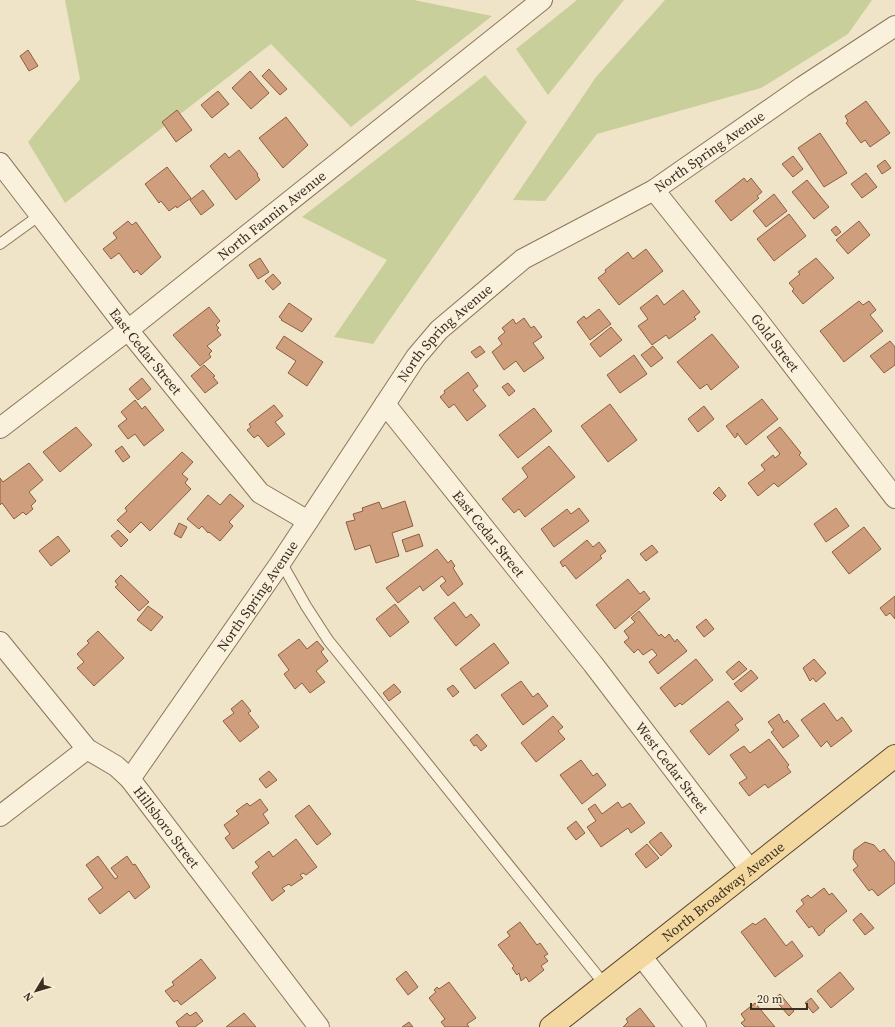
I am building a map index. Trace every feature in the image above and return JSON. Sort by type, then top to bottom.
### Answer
[{"type":"main road","name":"North Broadway Avenue","points":[[551,1027],[751,871],[895,756]]},
{"type":"street","name":"North Fannin Avenue","points":[[0,428],[128,330],[542,0]]},
{"type":"street","name":"North Spring Avenue","points":[[130,779],[282,562],[416,357],[439,330],[523,259],[654,190],[802,87],[895,26]]},
{"type":"street","name":"East Cedar Street","points":[[0,163],[128,330],[260,493],[308,521]]},
{"type":"street","name":"Gold Street","points":[[654,190],[895,498]]},
{"type":"street","name":"East Cedar Street","points":[[385,404],[593,664]]},
{"type":"street","name":"Hillsboro Street","points":[[0,642],[87,749],[116,766],[130,779],[319,1027]]},
{"type":"street","name":"West Cedar Street","points":[[593,664],[751,871]]},
{"type":"street","points":[[0,816],[87,749]]},
{"type":"street","points":[[642,956],[696,1027]]},
{"type":"lane","points":[[0,244],[40,215]]},
{"type":"lane","points":[[282,562],[306,606],[328,640],[605,985]]},
{"type":"green space","points":[[65,0],[414,0],[492,16],[351,127],[271,44],[65,203],[28,142],[80,79]]},
{"type":"green space","points":[[577,0],[624,0],[548,95],[516,49]]},
{"type":"green space","points":[[665,0],[872,0],[848,34],[761,88],[597,134],[545,201],[513,200],[596,77]]},
{"type":"green space","points":[[485,75],[527,122],[373,344],[334,337],[387,260],[302,217]]},
{"type":"building","points":[[28,50],[38,66],[29,71],[20,56]]},
{"type":"building","points":[[269,69],[287,89],[280,95],[262,76]]},
{"type":"building","points":[[250,71],[269,93],[251,109],[232,88]]},
{"type":"building","points":[[218,91],[229,104],[212,118],[201,105]]},
{"type":"building","points":[[866,101],[890,133],[870,147],[865,140],[861,143],[846,123],[848,121],[845,116]]},
{"type":"building","points":[[177,110],[192,130],[176,142],[162,122]]},
{"type":"building","points":[[286,117],[308,145],[283,168],[259,138]]},
{"type":"building","points":[[820,133],[847,173],[824,187],[798,148]]},
{"type":"building","points":[[239,150],[258,174],[257,175],[260,180],[236,200],[210,166],[225,153],[229,158]]},
{"type":"building","points":[[793,156],[803,169],[793,177],[782,164]]},
{"type":"building","points":[[885,160],[891,168],[882,174],[877,166]]},
{"type":"building","points":[[167,167],[191,198],[177,208],[176,206],[169,211],[161,201],[159,203],[145,184]]},
{"type":"building","points":[[866,173],[877,187],[862,198],[851,184]]},
{"type":"building","points":[[744,178],[747,182],[751,178],[762,192],[757,196],[759,198],[731,221],[715,201]]},
{"type":"building","points":[[807,180],[829,207],[814,219],[792,192]]},
{"type":"building","points":[[203,190],[214,205],[201,215],[190,200]]},
{"type":"building","points":[[774,194],[787,211],[766,227],[753,211]]},
{"type":"building","points":[[789,214],[806,236],[774,261],[757,239]]},
{"type":"building","points":[[128,221],[132,225],[136,222],[161,257],[141,275],[137,270],[134,273],[119,253],[111,259],[103,249],[117,238],[113,233]]},
{"type":"building","points":[[859,221],[870,235],[848,254],[836,240]]},
{"type":"building","points":[[836,226],[841,232],[836,236],[831,230]]},
{"type":"building","points":[[646,249],[663,271],[619,305],[598,278],[606,272],[605,270],[628,252],[633,259]]},
{"type":"building","points":[[260,258],[269,272],[258,279],[249,265]]},
{"type":"building","points":[[816,258],[834,278],[803,304],[792,291],[794,289],[789,283],[800,274],[798,272]]},
{"type":"building","points":[[273,274],[281,283],[273,290],[265,281]]},
{"type":"building","points":[[683,290],[700,312],[694,317],[696,319],[669,339],[666,335],[652,345],[638,326],[648,319],[640,308],[657,295],[664,305]]},
{"type":"building","points":[[859,301],[863,305],[869,301],[876,310],[870,315],[883,331],[844,362],[820,331]]},
{"type":"building","points":[[289,303],[312,319],[302,332],[281,320],[282,319],[279,317]]},
{"type":"building","points":[[209,307],[220,321],[216,325],[219,328],[217,330],[221,335],[207,346],[212,351],[209,354],[211,357],[200,366],[173,335]]},
{"type":"building","points":[[599,309],[611,324],[590,340],[577,322],[584,316],[586,319]]},
{"type":"building","points":[[524,318],[531,328],[534,326],[542,337],[533,343],[544,358],[524,372],[516,361],[504,370],[492,352],[502,344],[498,338],[505,332],[502,328],[513,319],[516,324]]},
{"type":"building","points":[[611,327],[622,340],[600,357],[590,344]]},
{"type":"building","points":[[712,334],[739,367],[711,390],[707,384],[700,389],[677,362]]},
{"type":"building","points":[[284,336],[323,362],[307,386],[288,373],[296,361],[276,348]]},
{"type":"building","points":[[890,341],[895,347],[895,365],[884,373],[870,356]]},
{"type":"building","points":[[480,346],[485,352],[476,358],[471,352]]},
{"type":"building","points":[[653,346],[663,358],[651,367],[641,355]]},
{"type":"building","points":[[634,355],[647,374],[620,393],[607,375]]},
{"type":"building","points":[[204,365],[215,376],[213,377],[218,383],[205,393],[191,376]]},
{"type":"building","points":[[468,372],[478,386],[473,390],[486,406],[467,421],[454,404],[449,408],[440,397],[445,393],[444,391]]},
{"type":"building","points":[[142,378],[151,389],[138,400],[129,389]]},
{"type":"building","points":[[508,383],[515,391],[509,396],[502,387]]},
{"type":"building","points":[[762,399],[778,419],[746,445],[737,433],[735,438],[726,426]]},
{"type":"building","points":[[135,400],[142,409],[145,406],[164,430],[144,446],[135,434],[128,439],[118,426],[127,419],[121,412]]},
{"type":"building","points":[[610,404],[637,440],[608,462],[581,426]]},
{"type":"building","points":[[274,405],[283,416],[275,422],[285,434],[268,447],[258,435],[254,438],[247,430],[251,427],[249,424]]},
{"type":"building","points":[[704,406],[714,419],[698,432],[688,419]]},
{"type":"building","points":[[534,408],[552,431],[518,458],[499,435]]},
{"type":"building","points":[[76,427],[92,445],[60,472],[43,452]]},
{"type":"building","points":[[780,427],[801,453],[799,455],[807,464],[778,487],[774,483],[758,496],[748,483],[765,470],[761,465],[773,455],[775,458],[780,454],[767,437]]},
{"type":"building","points":[[122,446],[130,457],[123,462],[115,451]]},
{"type":"building","points":[[549,446],[575,477],[525,517],[519,509],[514,513],[502,499],[528,477],[522,468]]},
{"type":"building","points":[[182,452],[193,462],[182,474],[188,479],[185,483],[191,489],[150,531],[141,522],[130,533],[117,520],[127,511],[125,508]]},
{"type":"building","points":[[29,463],[43,480],[29,492],[36,501],[31,506],[33,509],[26,515],[23,512],[14,519],[2,503],[0,505],[0,478],[3,482]]},
{"type":"building","points":[[719,487],[726,496],[721,501],[713,493]]},
{"type":"building","points":[[230,494],[244,506],[229,522],[233,526],[220,541],[209,532],[208,533],[202,526],[199,529],[187,519],[208,495],[220,505]]},
{"type":"building","points":[[405,501],[413,526],[392,533],[399,556],[376,563],[370,545],[355,550],[346,522],[355,520],[353,514],[363,511],[362,508],[379,502],[382,509]]},
{"type":"building","points":[[579,508],[589,521],[554,547],[541,529],[567,509],[571,514]]},
{"type":"building","points":[[836,508],[849,526],[826,542],[814,524]]},
{"type":"building","points":[[179,523],[187,527],[181,538],[174,534]]},
{"type":"building","points":[[864,527],[881,549],[849,574],[832,552]]},
{"type":"building","points":[[118,530],[128,540],[121,547],[111,536]]},
{"type":"building","points":[[419,534],[423,546],[406,552],[402,540]]},
{"type":"building","points":[[58,536],[70,551],[51,566],[39,551]]},
{"type":"building","points":[[587,540],[593,547],[599,542],[606,551],[600,556],[602,558],[576,579],[565,565],[563,567],[560,562]]},
{"type":"building","points":[[652,545],[658,552],[646,561],[640,554]]},
{"type":"building","points":[[437,549],[448,563],[451,560],[455,566],[453,568],[463,584],[448,596],[440,586],[446,581],[442,576],[423,591],[420,586],[398,603],[386,588]]},
{"type":"building","points":[[121,575],[149,602],[139,611],[115,587],[118,585],[115,581]]},
{"type":"building","points":[[628,579],[640,594],[644,591],[650,599],[615,629],[596,605]]},
{"type":"building","points":[[895,596],[895,619],[890,613],[886,616],[880,608]]},
{"type":"building","points":[[454,602],[466,618],[471,614],[480,625],[456,646],[434,618]]},
{"type":"building","points":[[395,604],[409,622],[390,637],[376,619]]},
{"type":"building","points":[[148,606],[163,617],[151,631],[137,620]]},
{"type":"building","points":[[639,611],[659,636],[661,634],[665,638],[669,634],[675,642],[677,639],[687,651],[658,674],[649,662],[657,655],[652,649],[643,655],[638,649],[634,653],[624,642],[629,638],[624,631],[635,622],[631,618]]},
{"type":"building","points":[[706,619],[714,629],[704,637],[696,627]]},
{"type":"building","points":[[98,631],[124,658],[94,686],[77,668],[84,662],[77,654],[89,643],[87,641]]},
{"type":"building","points":[[299,639],[307,649],[317,641],[324,649],[321,652],[328,661],[316,671],[325,682],[310,693],[302,683],[295,689],[284,674],[289,670],[278,655]]},
{"type":"building","points":[[494,643],[509,663],[475,689],[460,669]]},
{"type":"building","points":[[696,659],[713,680],[682,705],[680,703],[675,707],[660,688]]},
{"type":"building","points":[[814,659],[826,673],[816,682],[813,678],[810,681],[803,668]]},
{"type":"building","points":[[739,661],[747,669],[733,680],[726,672]]},
{"type":"building","points":[[751,670],[758,678],[741,692],[734,684]]},
{"type":"building","points":[[521,681],[533,697],[538,693],[548,706],[523,725],[501,695]]},
{"type":"building","points":[[394,684],[401,692],[389,701],[383,693]]},
{"type":"building","points":[[453,685],[459,692],[453,697],[447,689]]},
{"type":"building","points":[[242,700],[251,711],[248,713],[259,727],[240,742],[223,721],[234,713],[231,709]]},
{"type":"building","points":[[728,701],[743,719],[735,725],[739,730],[709,755],[690,731]]},
{"type":"building","points":[[824,703],[837,721],[842,717],[852,731],[831,747],[827,741],[821,747],[801,720]]},
{"type":"building","points":[[779,714],[784,723],[787,720],[799,736],[783,748],[771,732],[774,730],[768,722]]},
{"type":"building","points":[[553,716],[563,727],[558,731],[565,739],[536,762],[521,743]]},
{"type":"building","points":[[477,734],[487,746],[481,751],[476,745],[474,746],[470,740]]},
{"type":"building","points":[[769,739],[789,765],[787,767],[791,772],[768,788],[765,784],[749,796],[739,783],[747,778],[730,755],[744,746],[750,753]]},
{"type":"building","points":[[581,760],[593,776],[597,773],[606,785],[582,804],[560,775]]},
{"type":"building","points":[[269,771],[277,780],[266,788],[259,779]]},
{"type":"building","points":[[260,799],[268,810],[263,814],[269,823],[233,849],[225,838],[230,834],[224,825],[239,814],[236,811],[247,803],[250,806]]},
{"type":"building","points":[[618,802],[622,808],[630,803],[645,823],[631,833],[628,828],[601,847],[587,827],[596,821],[588,809],[595,804],[602,814]]},
{"type":"building","points":[[309,805],[331,834],[317,845],[295,816]]},
{"type":"building","points":[[576,821],[585,833],[576,840],[567,828]]},
{"type":"building","points":[[661,832],[672,846],[661,856],[649,842]]},
{"type":"building","points":[[296,839],[317,867],[306,875],[303,873],[300,875],[303,878],[291,886],[289,884],[282,888],[285,891],[272,901],[252,873],[259,867],[255,862],[269,851],[273,857]]},
{"type":"building","points":[[865,842],[874,845],[880,852],[884,849],[895,863],[895,883],[878,896],[872,889],[869,891],[853,870],[858,866],[853,859],[854,850]]},
{"type":"building","points":[[647,844],[659,858],[646,868],[635,854]]},
{"type":"building","points":[[98,856],[115,879],[118,877],[111,868],[127,856],[133,865],[135,864],[150,887],[135,899],[129,891],[100,914],[88,899],[103,888],[86,865]]},
{"type":"building","points":[[824,888],[829,895],[832,893],[847,911],[819,936],[812,926],[809,928],[796,911],[804,904],[801,900],[808,895],[811,898]]},
{"type":"building","points":[[861,913],[874,928],[865,935],[853,920]]},
{"type":"building","points":[[765,918],[786,946],[792,941],[803,956],[775,977],[741,932],[753,923],[755,925]]},
{"type":"building","points":[[520,922],[537,945],[540,943],[548,954],[544,956],[548,961],[541,966],[544,970],[529,982],[526,977],[521,981],[519,973],[517,975],[512,968],[514,966],[498,945],[510,936],[507,932]]},
{"type":"building","points":[[201,959],[216,978],[181,1005],[177,1000],[174,1002],[165,991],[174,985],[172,982]]},
{"type":"building","points":[[406,971],[418,987],[408,995],[396,979]]},
{"type":"building","points":[[840,972],[854,989],[831,1008],[817,991]]},
{"type":"building","points":[[449,982],[476,1018],[467,1024],[469,1027],[445,1027],[441,1022],[445,1019],[429,998],[436,992],[434,990],[437,987],[439,989]]},
{"type":"building","points":[[780,994],[794,1011],[789,1016],[774,999]]},
{"type":"building","points":[[811,998],[819,1008],[813,1013],[805,1003]]},
{"type":"building","points":[[755,1003],[775,1027],[745,1027],[741,1023],[745,1020],[741,1014]]},
{"type":"building","points":[[640,1008],[655,1027],[623,1027],[628,1022],[626,1019]]},
{"type":"building","points":[[196,1012],[203,1021],[195,1027],[179,1027],[176,1022],[187,1013],[190,1016]]},
{"type":"building","points":[[244,1013],[256,1027],[226,1027]]},
{"type":"building","points":[[409,1022],[413,1027],[402,1027]]}]
